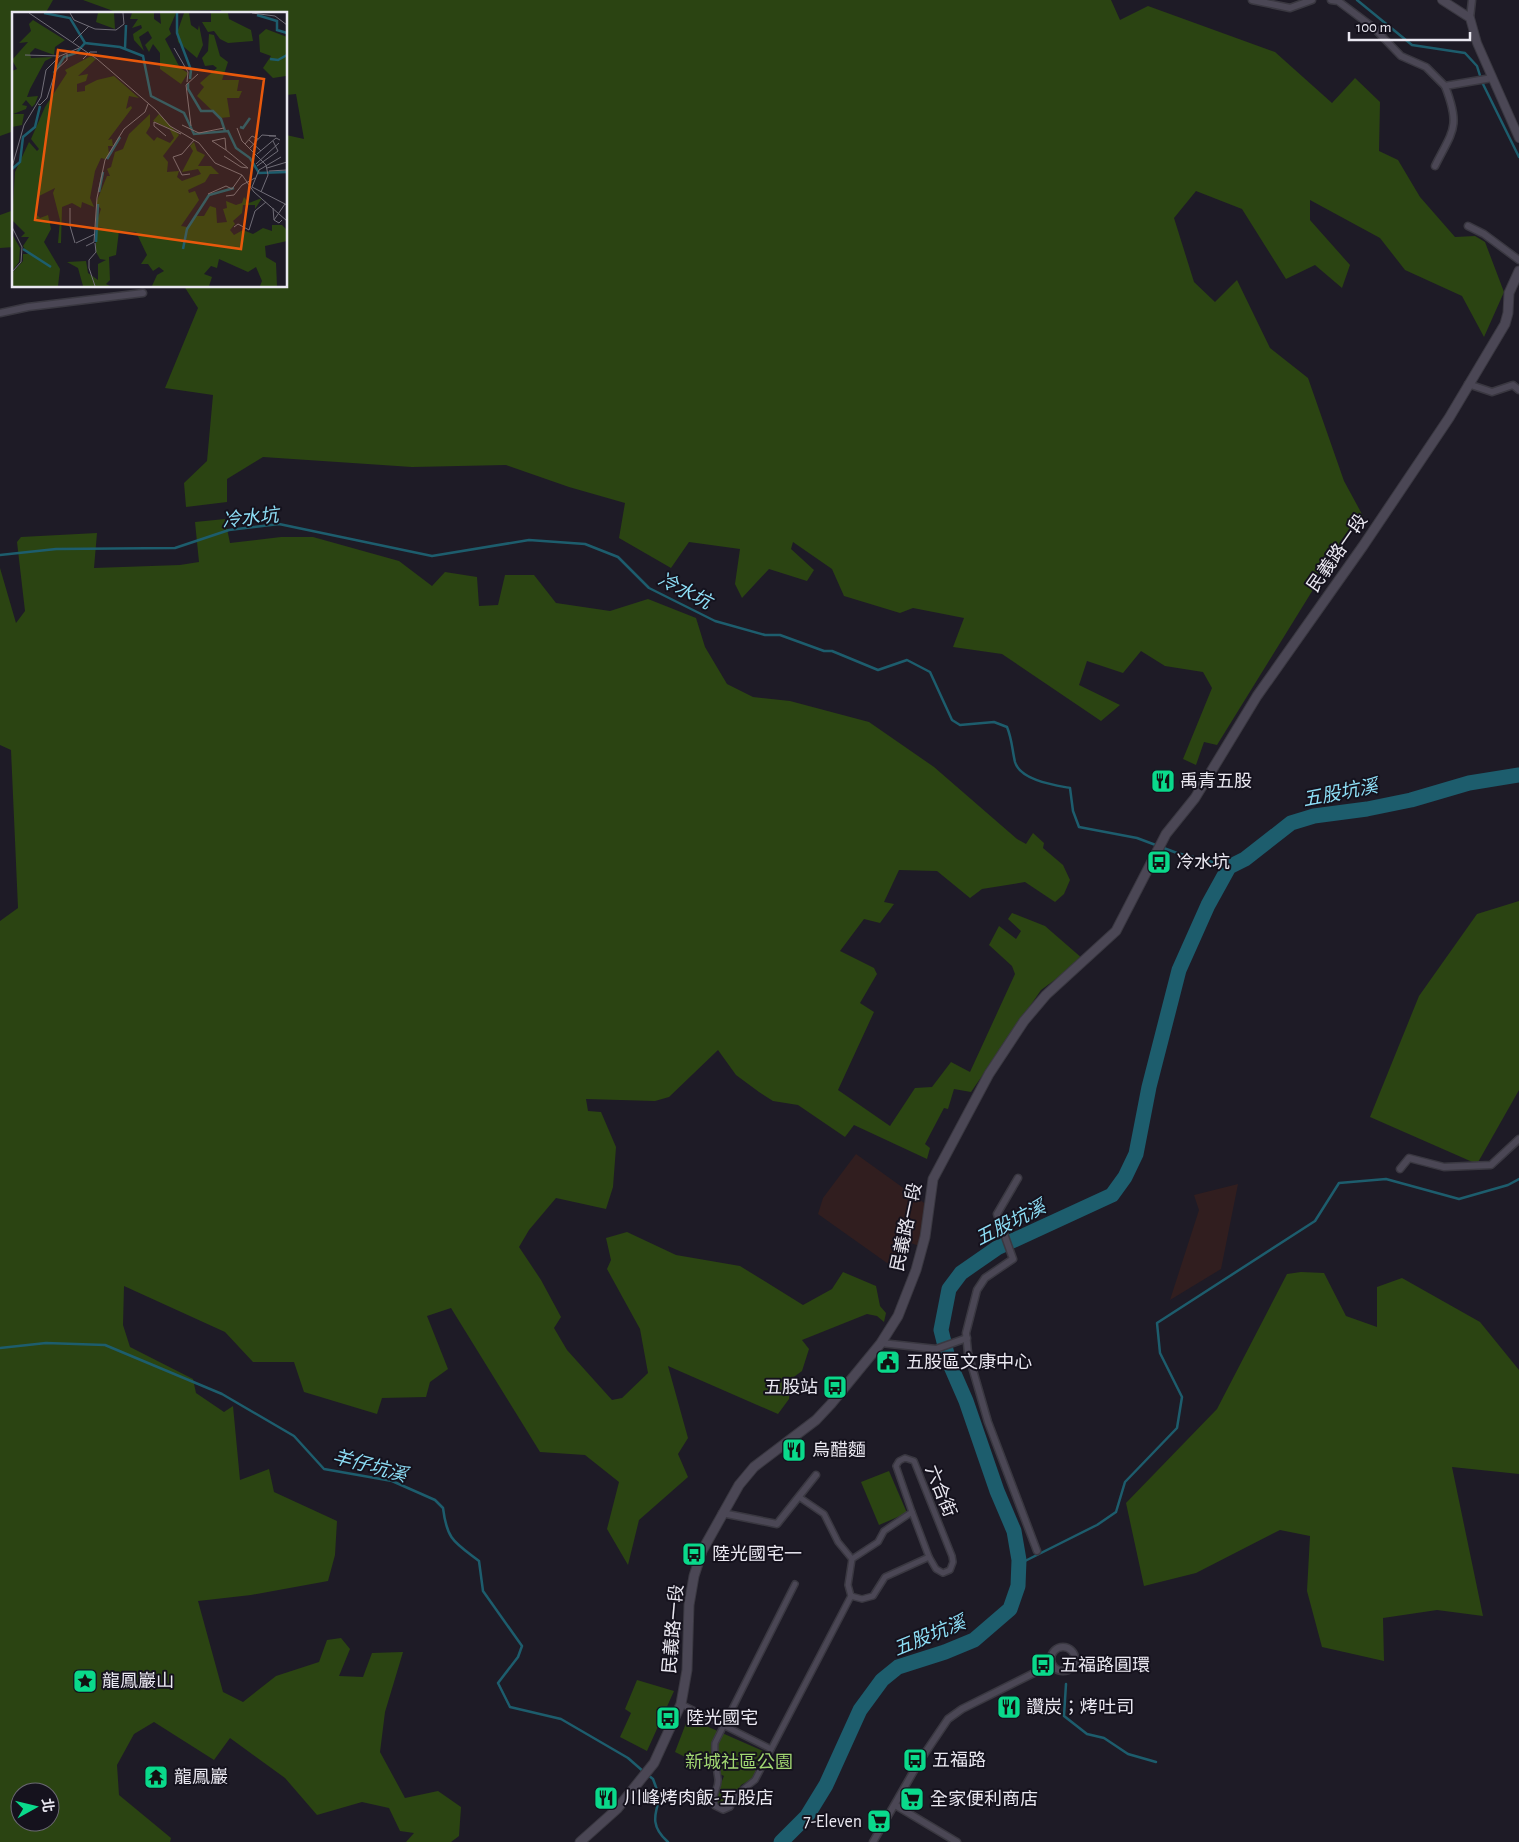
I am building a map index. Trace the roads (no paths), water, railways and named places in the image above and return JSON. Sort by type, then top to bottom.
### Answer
[{"type":"main road","name":"民義路一段","points":[[580,1842],[617,1810],[654,1763],[681,1704],[687,1670],[689,1605],[694,1576],[702,1551],[722,1513],[739,1485],[754,1467],[816,1420],[881,1343],[898,1316],[916,1270],[925,1237],[933,1179],[989,1074],[1024,1021],[1046,995],[1116,931],[1160,846],[1195,798],[1257,696],[1363,546],[1448,418],[1505,324],[1509,293],[1519,272]]},
{"type":"street","points":[[1252,0],[1290,8],[1312,0]]},
{"type":"street","points":[[1331,0],[1338,1],[1374,28],[1401,56],[1426,67],[1445,86],[1454,111],[1454,129],[1435,166]]},
{"type":"street","points":[[1442,0],[1470,18]]},
{"type":"street","points":[[1472,0],[1470,18],[1472,30],[1490,79],[1519,138]]},
{"type":"street","points":[[1445,86],[1490,79]]},
{"type":"street","points":[[1468,226],[1484,234],[1519,260]]},
{"type":"street","points":[[0,313],[28,307],[144,293]]},
{"type":"street","points":[[1468,384],[1492,392],[1513,385],[1519,390]]},
{"type":"street","points":[[1400,1169],[1409,1158],[1444,1167],[1492,1165],[1519,1139]]},
{"type":"street","points":[[1018,1178],[997,1214],[1013,1259],[985,1278],[977,1290],[964,1339],[988,1422],[1037,1551]]},
{"type":"street","points":[[881,1343],[936,1349],[964,1339]]},
{"type":"street","name":"六合街","points":[[905,1458],[914,1461],[953,1562],[950,1570],[942,1573],[936,1569],[929,1557],[896,1466],[905,1458]]},
{"type":"street","points":[[722,1513],[777,1524],[816,1475]]},
{"type":"street","points":[[795,1584],[715,1743],[714,1757],[718,1781],[713,1798],[715,1806],[723,1810],[730,1807],[735,1796],[756,1780],[852,1596],[848,1585],[852,1559],[838,1542],[824,1514],[798,1496]]},
{"type":"street","name":"六合街","points":[[852,1559],[878,1542],[884,1531],[912,1512]]},
{"type":"street","points":[[852,1596],[862,1600],[873,1596],[885,1577],[929,1557]]},
{"type":"street","points":[[873,1842],[926,1752],[943,1726],[954,1714],[1052,1664]]},
{"type":"street","points":[[681,1704],[772,1749]]},
{"type":"street","points":[[895,1804],[957,1842]]},
{"type":"waterway","points":[[1357,0],[1412,45],[1465,53],[1477,66],[1482,82],[1519,157]]},
{"type":"waterway","name":"冷水坑","points":[[0,555],[56,549],[175,548],[229,530],[279,524],[432,556],[529,540],[585,544],[618,557],[649,588],[715,621],[765,635],[780,635],[824,651],[832,651],[878,670],[907,660],[930,672],[952,720],[960,725],[994,722],[1007,727],[1015,762],[1023,773],[1038,781],[1070,788],[1073,811],[1079,827],[1137,838],[1177,853],[1217,863],[1225,875]]},
{"type":"waterway","name":"五股坑溪","points":[[781,1842],[807,1816],[826,1785],[860,1710],[882,1680],[898,1667],[945,1652],[974,1640],[1010,1609],[1018,1586],[1019,1560],[1014,1531],[997,1491],[966,1401],[949,1362],[941,1330],[949,1289],[961,1273],[997,1248],[1112,1195],[1125,1177],[1136,1154],[1149,1087],[1179,970],[1208,905],[1229,867],[1245,859],[1291,823],[1314,816],[1367,809],[1411,800],[1469,783],[1519,775]]},
{"type":"waterway","points":[[1019,1564],[1097,1525],[1116,1512],[1125,1482],[1177,1428],[1182,1397],[1160,1353],[1157,1323],[1315,1221],[1339,1183],[1386,1179],[1459,1199],[1508,1185],[1519,1179]]},
{"type":"waterway","name":"羊仔坑溪","points":[[0,1348],[46,1343],[105,1345],[222,1394],[294,1436],[324,1469],[392,1481],[435,1500],[443,1508],[447,1527],[453,1539],[479,1561],[483,1591],[522,1646],[518,1657],[498,1683],[510,1707],[561,1719],[628,1758],[644,1772]]},
{"type":"waterway","points":[[1066,1684],[1064,1716],[1087,1734],[1104,1738],[1128,1754],[1156,1762]]},
{"type":"waterway","name":"羊仔坑溪","points":[[648,1775],[653,1779],[660,1798],[655,1822],[659,1832],[668,1842]]},
{"type":"place","name":"禹青五股","points":[[1163,781]]},
{"type":"place","name":"冷水坑","points":[[1159,862]]},
{"type":"place","name":"五股區文康中心","points":[[888,1362]]},
{"type":"place","name":"五股站","points":[[835,1387]]},
{"type":"place","name":"烏醋麵","points":[[794,1450]]},
{"type":"place","name":"陸光國宅一","points":[[694,1554]]},
{"type":"place","name":"五福路圓環","points":[[1043,1665]]},
{"type":"place","name":"龍鳳巖山","points":[[85,1681]]},
{"type":"place","name":"讚炭；烤吐司","points":[[1009,1707]]},
{"type":"place","name":"陸光國宅","points":[[668,1718]]},
{"type":"place","name":"五福路","points":[[915,1760]]},
{"type":"place","name":"龍鳳巖","points":[[156,1777]]},
{"type":"place","name":"川峰烤肉飯-五股店","points":[[606,1798]]},
{"type":"place","name":"全家便利商店","points":[[912,1799]]},
{"type":"place","name":"7-Eleven","points":[[879,1821]]},
{"type":"park label","name":"新城社區公園","points":[[739,1762]]}]
